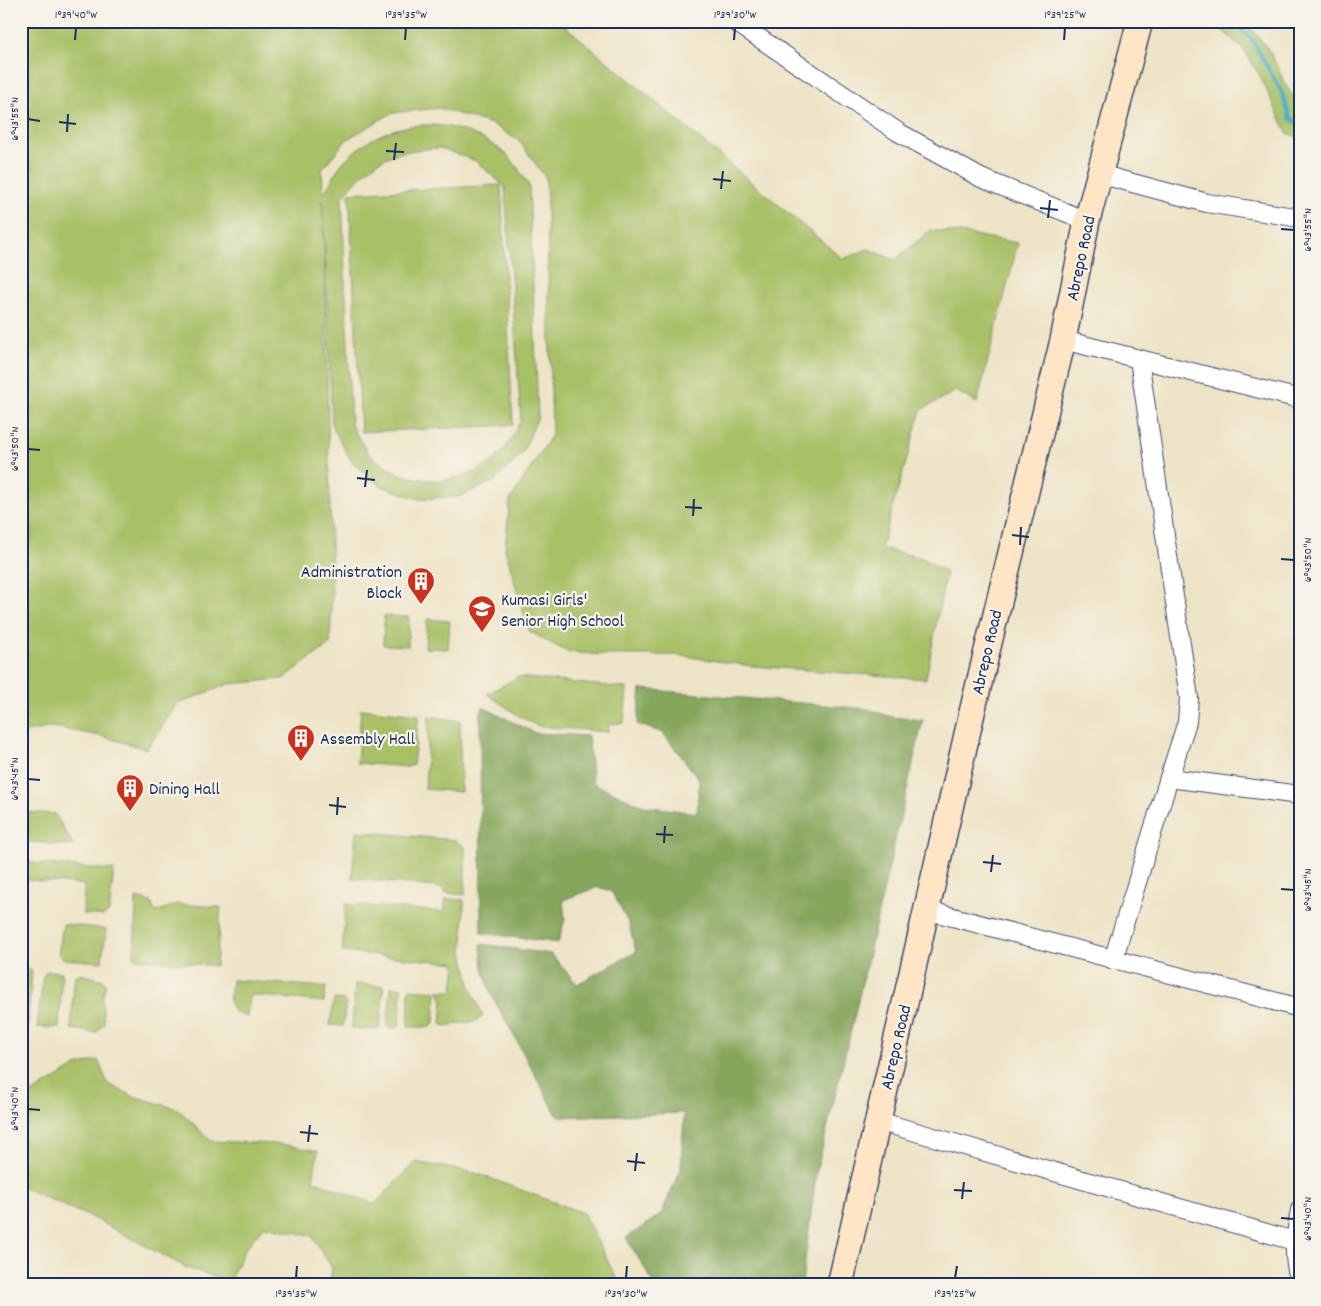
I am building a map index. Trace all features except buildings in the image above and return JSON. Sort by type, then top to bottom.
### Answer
[{"type":"main road","name":"Abrepo Road","points":[[840,1285],[1027,481],[1063,340],[1087,222],[1140,21]]},
{"type":"street","points":[[734,21],[898,132],[981,178],[1087,222]]},
{"type":"street","points":[[1099,174],[1207,203],[1300,218]]},
{"type":"street","points":[[1063,340],[1300,399]]},
{"type":"street","points":[[1113,960],[1186,722],[1189,698],[1139,359]]},
{"type":"street","points":[[1169,778],[1300,795]]},
{"type":"street","points":[[926,910],[1300,1008]]},
{"type":"street","points":[[878,1121],[1298,1226],[1295,1268],[1300,1280]]},
{"type":"green space","points":[[21,21],[559,21],[843,259],[868,249],[895,260],[931,230],[968,234],[1018,243],[977,403],[956,391],[921,410],[881,548],[922,558],[946,572],[926,679],[752,666],[675,655],[606,655],[567,652],[529,631],[505,549],[510,500],[552,435],[546,178],[519,141],[492,124],[439,108],[392,113],[347,139],[322,169],[323,193],[343,162],[361,146],[381,135],[402,128],[423,125],[445,126],[487,141],[509,157],[529,185],[538,417],[522,454],[495,481],[458,497],[419,499],[381,486],[351,461],[332,426],[323,201],[332,592],[330,644],[283,679],[229,684],[177,704],[147,749],[101,736],[54,727],[21,733]],"holes":[[[440,148],[476,161],[505,187],[521,420],[506,447],[492,461],[476,471],[457,478],[438,480],[418,479],[399,473],[382,464],[367,451],[351,425],[342,198],[364,173],[374,165],[395,154]]]},
{"type":"green space","points":[[1212,21],[1243,21],[1252,29],[1271,53],[1285,84],[1300,106],[1300,138],[1287,133],[1260,76],[1244,50]]},
{"type":"green space","points":[[501,185],[513,425],[361,432],[349,193]]},
{"type":"green space","points":[[384,616],[409,617],[408,646],[383,645]]},
{"type":"green space","points":[[427,619],[450,621],[448,649],[425,648]]},
{"type":"green space","points":[[518,677],[627,688],[624,723],[609,724],[608,732],[538,726],[519,716],[487,694]]},
{"type":"green space","points":[[641,689],[868,709],[892,717],[923,720],[816,1174],[802,1285],[655,1285],[626,1238],[661,1214],[681,1169],[684,1113],[558,1117],[490,992],[483,968],[481,944],[551,954],[577,984],[636,952],[629,924],[611,891],[598,887],[563,900],[565,919],[558,943],[481,933],[480,714],[483,707],[535,733],[588,736],[593,783],[643,806],[697,813],[699,779],[663,733],[637,724]]},
{"type":"green space","points":[[361,709],[419,715],[413,765],[407,767],[357,763]]},
{"type":"green space","points":[[429,716],[460,721],[461,792],[425,789]]},
{"type":"green space","points":[[21,812],[55,814],[74,846],[21,841]]},
{"type":"green space","points":[[356,831],[455,840],[465,848],[465,895],[445,893],[444,888],[352,878]]},
{"type":"green space","points":[[21,862],[114,870],[109,912],[103,916],[83,914],[84,885],[21,879]]},
{"type":"green space","points":[[136,898],[151,902],[155,912],[177,904],[221,907],[216,966],[134,958]]},
{"type":"green space","points":[[446,899],[464,900],[463,952],[471,989],[483,1016],[476,1021],[445,1026],[441,1024],[443,1001],[439,991],[453,991],[456,963],[342,952],[346,904],[444,912]]},
{"type":"green space","points":[[63,924],[106,929],[102,962],[64,959],[58,954]]},
{"type":"green space","points":[[21,968],[32,971],[28,1026],[25,1029],[21,1028]]},
{"type":"green space","points":[[47,971],[62,972],[59,1028],[37,1027],[43,976]]},
{"type":"green space","points":[[80,974],[103,980],[106,984],[102,998],[104,1024],[96,1033],[71,1029],[74,982],[75,976]]},
{"type":"green space","points":[[232,980],[326,987],[324,1002],[250,995],[247,1017],[234,1012],[229,1001]]},
{"type":"green space","points":[[355,984],[384,986],[380,1027],[375,1030],[352,1028]]},
{"type":"green space","points":[[391,987],[402,988],[399,1027],[390,1029],[387,1027]]},
{"type":"green space","points":[[409,989],[436,991],[434,1023],[430,1027],[408,1027]]},
{"type":"green space","points":[[334,999],[346,1002],[343,1026],[330,1025]]},
{"type":"green space","points":[[98,1060],[108,1084],[133,1096],[178,1109],[211,1141],[280,1144],[318,1151],[313,1180],[375,1204],[415,1162],[476,1173],[583,1213],[620,1285],[329,1285],[332,1268],[312,1236],[264,1226],[245,1249],[229,1281],[187,1268],[97,1220],[21,1187],[21,1096],[28,1096],[76,1066]]},
{"type":"waterway","points":[[1231,21],[1251,38],[1282,93],[1290,118],[1300,124]]},
{"type":"place","name":"Administration Block","points":[[421,605]]},
{"type":"place","name":"Kumasi Girls' Senior High School","points":[[482,633]]},
{"type":"place","name":"Assembly Hall","points":[[301,762]]},
{"type":"place","name":"Dining Hall","points":[[130,812]]}]
